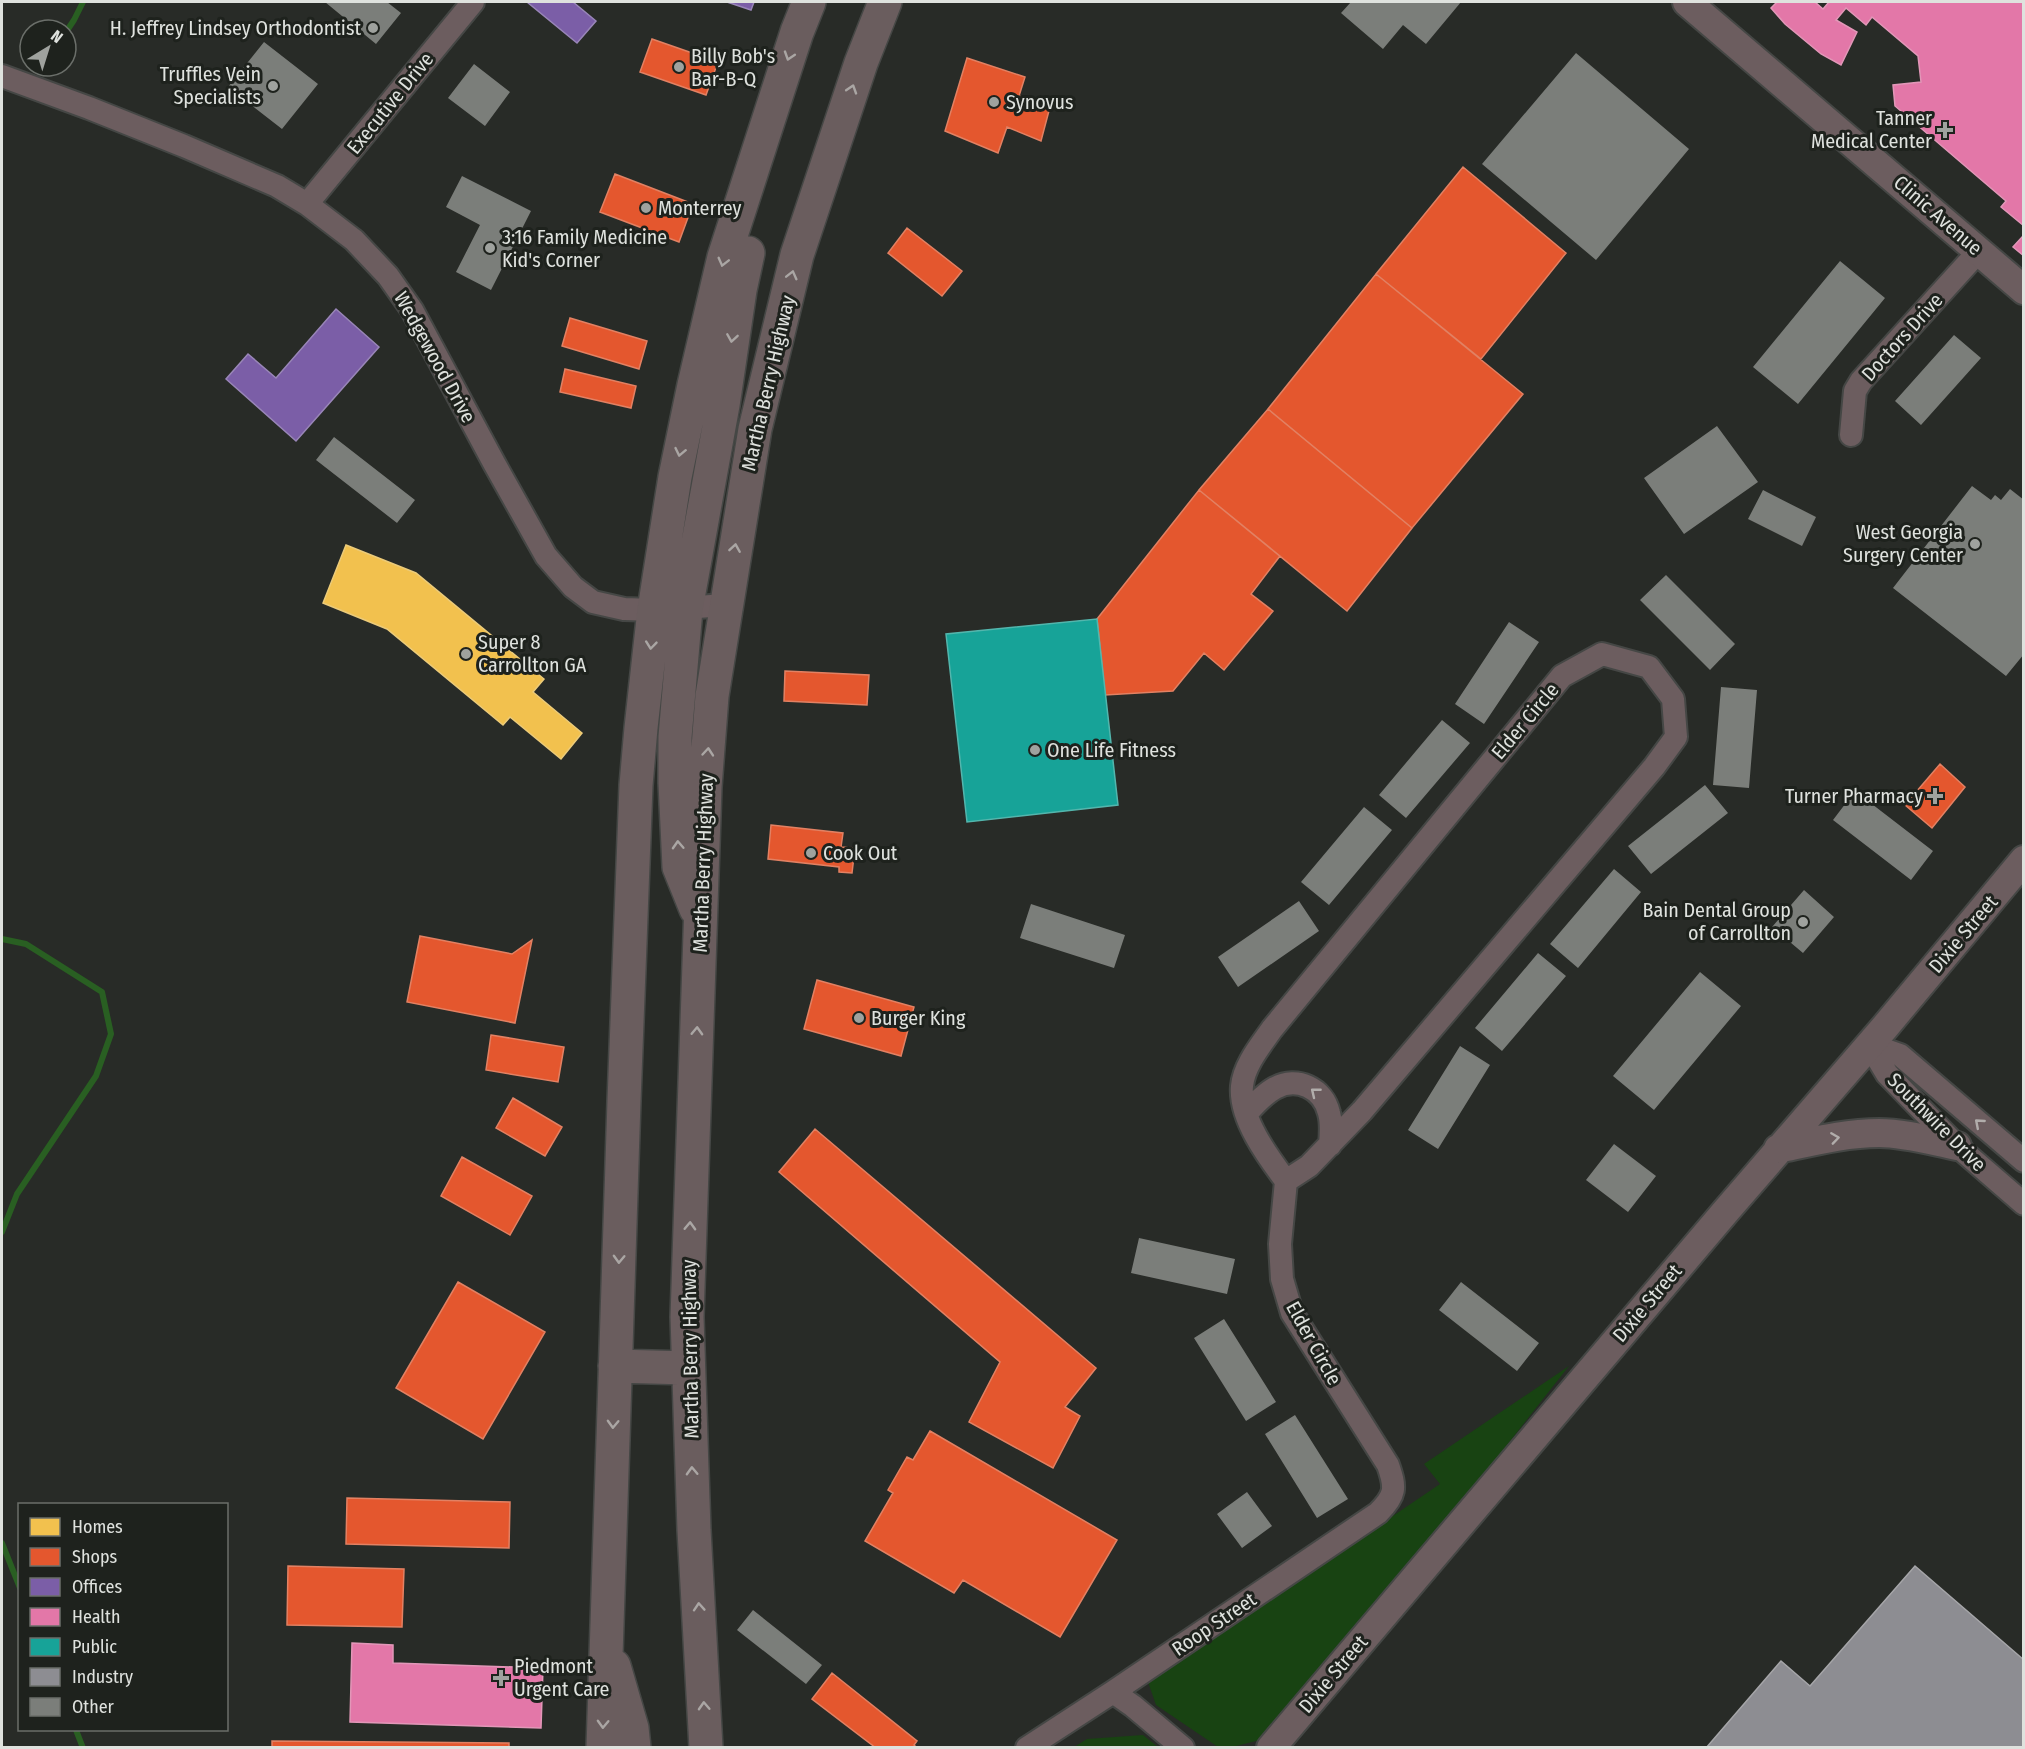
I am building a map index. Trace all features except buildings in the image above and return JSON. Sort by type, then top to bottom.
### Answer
[{"type":"main road","points":[[603,1748],[636,785],[654,610],[675,477],[724,257],[797,32],[809,2]]},
{"type":"main road","name":"Martha Berry Highway","points":[[706,1748],[694,1530],[687,1305],[705,786],[712,696],[755,429],[797,255],[861,63],[885,2]]},
{"type":"main road","points":[[700,920],[679,867],[675,737],[686,609],[723,405],[740,290],[750,244],[743,198]]},
{"type":"main road","points":[[615,1366],[688,1368]]},
{"type":"main road","points":[[606,1641],[632,1728],[633,1748]]},
{"type":"street","name":"Executive Drive","points":[[307,204],[473,2]]},
{"type":"street","name":"Clinic Avenue","points":[[1687,2],[2024,290]]},
{"type":"street","name":"Wedgewood Drive","points":[[2,76],[184,146],[277,186],[307,204],[354,240],[388,276],[412,310],[546,556],[573,587],[593,602],[624,609],[686,609],[726,605]]},
{"type":"street","name":"Doctors Drive","points":[[1851,435],[1855,391],[1861,381],[1979,251]]},
{"type":"street","name":"Elder Circle","points":[[1286,1181],[1309,1166],[1369,1102],[1646,776],[1676,737],[1673,699],[1649,667],[1602,654],[1562,676],[1272,1029],[1248,1066],[1242,1085],[1242,1099],[1260,1145],[1286,1181],[1280,1244],[1282,1279],[1292,1313],[1388,1465],[1393,1479],[1394,1492]]},
{"type":"street","name":"Dixie Street","points":[[1271,1748],[2024,860]]},
{"type":"street","name":"Southwire Drive","points":[[1869,1044],[1887,1074],[1957,1146],[2024,1204]]},
{"type":"street","name":"Southwire Drive","points":[[1869,1044],[1900,1055],[2024,1161]]},
{"type":"street","points":[[1247,1113],[1275,1088],[1287,1083],[1298,1083],[1311,1088],[1321,1096],[1329,1111],[1330,1145]]},
{"type":"street","points":[[1778,1149],[1831,1138],[1880,1133],[1957,1146]]},
{"type":"street","name":"Roop Street","points":[[1027,1748],[1378,1513],[1394,1492]]},
{"type":"street","points":[[1113,1692],[1183,1748]]},
{"type":"green space","points":[[1569,1366],[1437,1534],[1260,1740],[1232,1747],[1218,1747],[1156,1705],[1148,1682],[1440,1484],[1424,1464]]},
{"type":"green space","points":[[1143,1735],[1158,1747],[1074,1747],[1087,1739]]},
{"type":"waterway","points":[[75,18],[83,2]]},
{"type":"waterway","points":[[2,939],[26,944],[102,992],[111,1034],[96,1076],[17,1194],[2,1232]]},
{"type":"waterway","points":[[2,1543],[18,1583]]},
{"type":"waterway","points":[[76,1731],[83,1748]]},
{"type":"place","name":"H. Jeffrey Lindsey Orthodontist","points":[[373,28]]},
{"type":"place","name":"Billy Bob's Bar-B-Q","points":[[679,67]]},
{"type":"place","name":"Truffles Vein Specialists","points":[[273,86]]},
{"type":"place","name":"Synovus","points":[[994,102]]},
{"type":"place","name":"Tanner Medical Center","points":[[1945,130]]},
{"type":"place","name":"Monterrey","points":[[646,208]]},
{"type":"place","name":"3:16 Family Medicine Kid's Corner","points":[[490,248]]},
{"type":"place","name":"West Georgia Surgery Center","points":[[1975,544]]},
{"type":"place","name":"Super 8 Carrollton GA","points":[[466,654]]},
{"type":"place","name":"One Life Fitness","points":[[1035,750]]},
{"type":"place","name":"Turner Pharmacy","points":[[1935,796]]},
{"type":"place","name":"Cook Out","points":[[811,853]]},
{"type":"place","name":"Bain Dental Group of Carrollton","points":[[1803,922]]},
{"type":"place","name":"Burger King","points":[[859,1018]]},
{"type":"place","name":"Piedmont Urgent Care","points":[[501,1678]]}]
